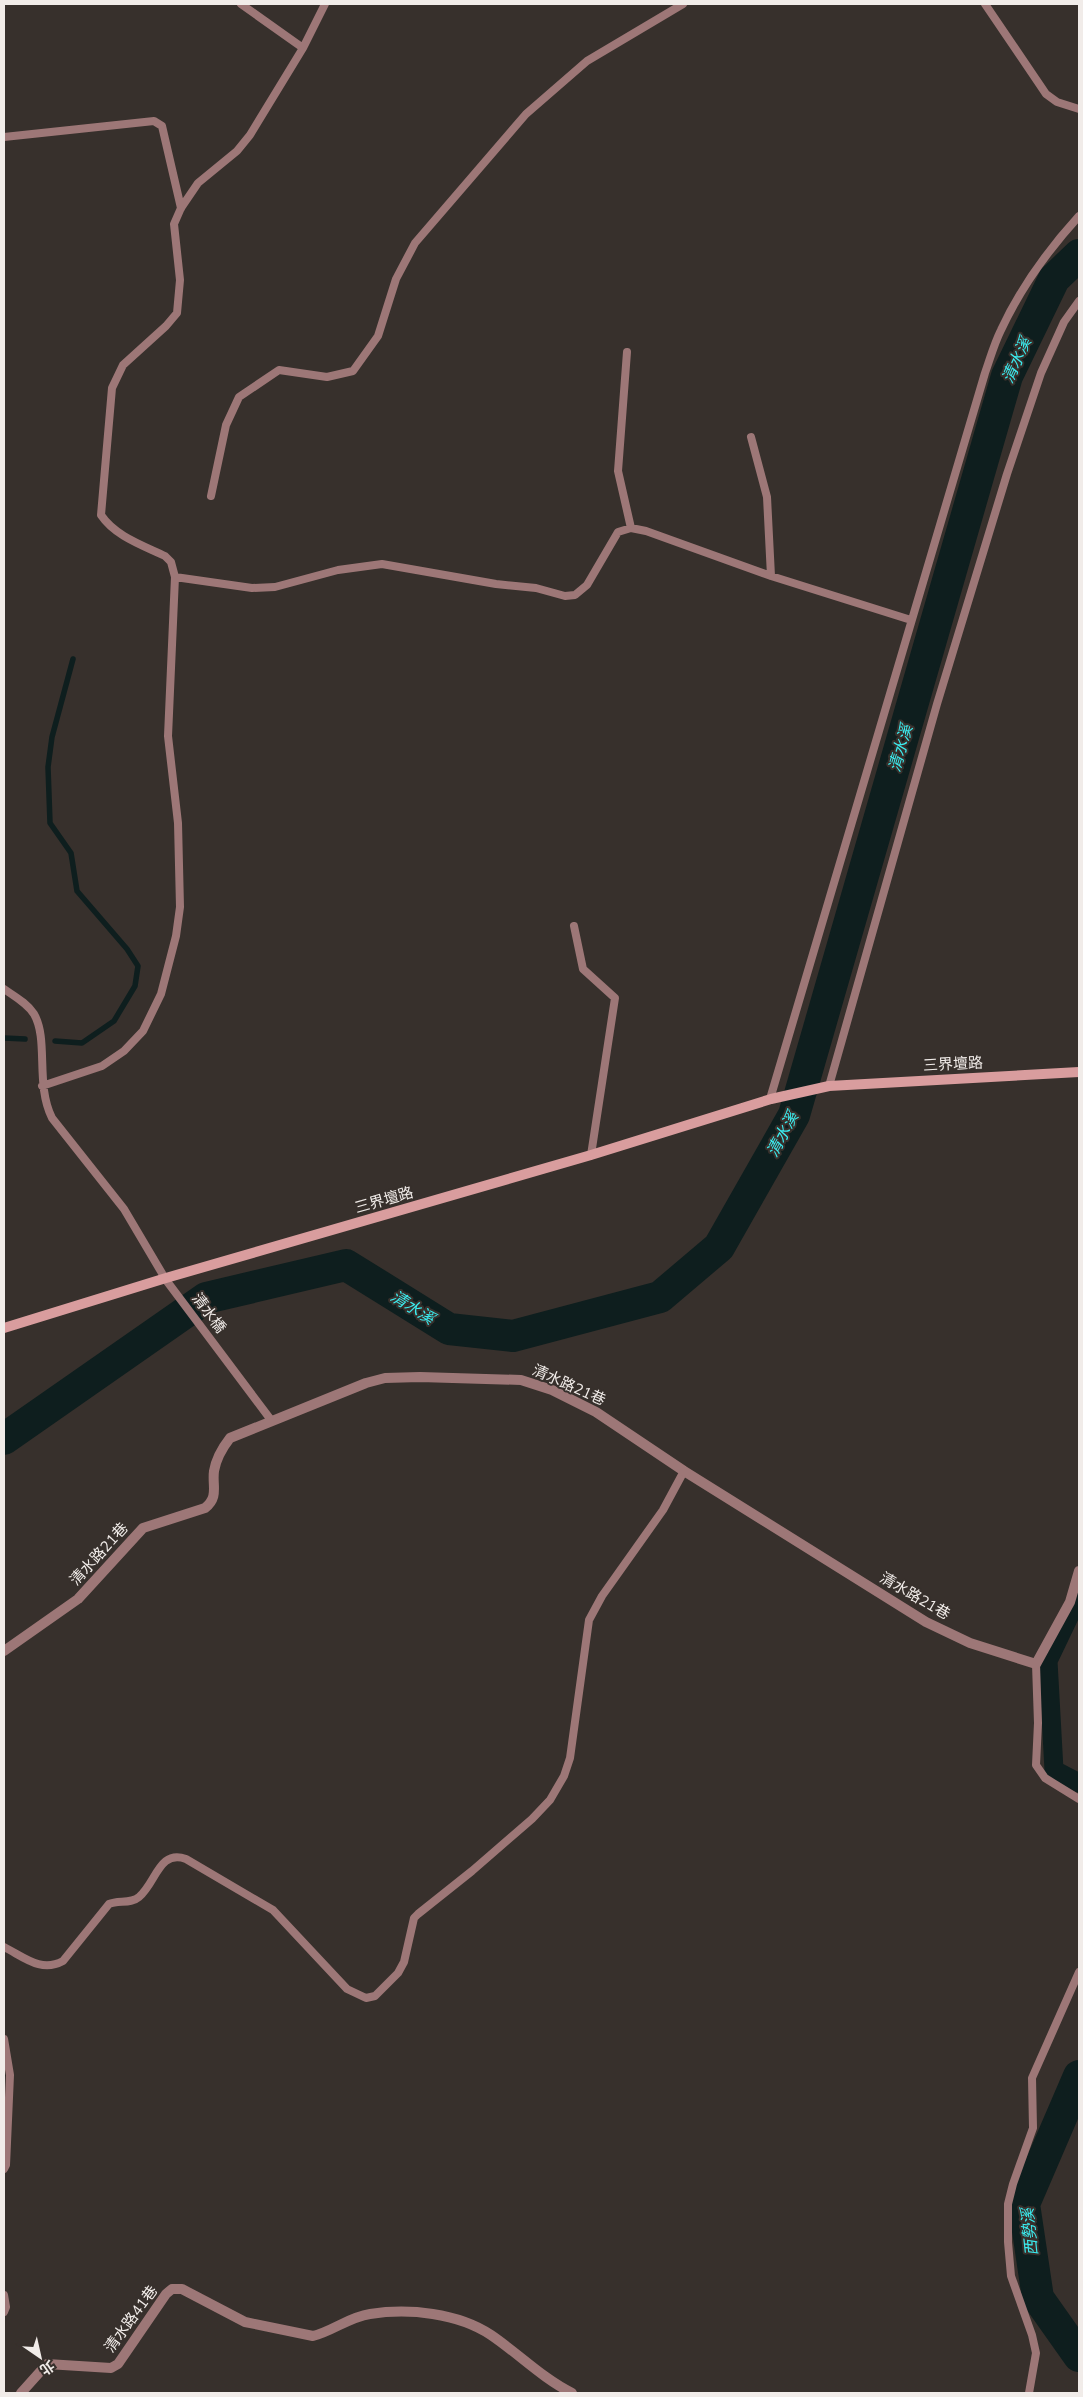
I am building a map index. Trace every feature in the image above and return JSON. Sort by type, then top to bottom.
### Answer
[{"type":"street","name":"三界壇路","points":[[4,1328],[591,1156],[770,1099],[828,1086],[1079,1072]]},
{"type":"street","name":"清水路21巷","points":[[4,1651],[78,1599],[143,1528],[205,1508],[211,1504],[215,1495],[214,1471],[222,1448],[230,1438],[366,1383],[385,1378],[420,1376],[521,1380],[552,1390],[596,1412],[684,1471],[926,1622],[970,1643],[1036,1664]]},
{"type":"street","points":[[1036,1664],[1070,1602],[1078,1577]]},
{"type":"street","name":"清水路41巷","points":[[21,2393],[47,2364],[111,2368],[118,2364],[166,2294],[172,2289],[182,2289],[245,2322],[313,2336],[322,2334],[354,2318],[371,2314],[418,2313],[460,2320],[491,2335],[524,2362],[572,2393]]},
{"type":"lane","points":[[241,4],[303,48]]},
{"type":"lane","points":[[42,1086],[102,1066],[124,1051],[143,1031],[161,994],[176,936],[180,907],[178,823],[168,736],[175,577],[171,562],[165,556],[116,532],[101,515],[112,388],[123,365],[166,326],[177,313],[180,280],[174,224],[181,208],[198,183],[237,151],[250,135],[303,48],[325,4]]},
{"type":"lane","points":[[211,496],[226,424],[239,397],[279,370],[327,377],[353,371],[378,336],[396,279],[415,243],[526,114],[587,62],[683,4]]},
{"type":"lane","points":[[985,4],[1046,94],[1057,102],[1079,109]]},
{"type":"lane","points":[[4,137],[154,121],[162,126],[181,208]]},
{"type":"lane","points":[[770,1099],[982,382],[1001,330],[1059,238],[1079,216]]},
{"type":"lane","points":[[828,1086],[937,704],[1007,474],[1041,373],[1064,322],[1079,301]]},
{"type":"lane","points":[[626,352],[618,471],[631,528]]},
{"type":"lane","points":[[751,437],[767,497],[771,576]]},
{"type":"lane","points":[[175,577],[252,588],[268,587],[338,570],[382,564],[496,584],[536,588],[565,596],[575,594],[587,585],[618,532],[631,528],[646,530],[771,576],[911,620]]},
{"type":"lane","points":[[574,926],[583,969],[615,998],[591,1156]]},
{"type":"lane","name":"清水橋","points":[[4,989],[33,1013],[39,1027],[42,1086],[46,1105],[52,1118],[124,1209],[166,1279],[271,1420]]},
{"type":"lane","points":[[4,1947],[43,1967],[54,1966],[62,1961],[109,1904],[115,1901],[132,1900],[139,1896],[168,1858],[176,1856],[186,1859],[272,1910],[346,1989],[366,1998],[375,1996],[398,1973],[404,1962],[414,1918],[532,1819],[555,1792],[564,1776],[570,1758],[589,1620],[602,1596],[663,1510],[684,1471]]},
{"type":"lane","points":[[1036,1664],[1038,1723],[1036,1765],[1045,1778],[1079,1800]]},
{"type":"lane","points":[[1030,2393],[1036,2353],[1032,2334],[1011,2276],[1008,2242],[1008,2204],[1033,2128],[1032,2078],[1079,1972]]},
{"type":"lane","points":[[4,2039],[10,2075],[6,2165],[4,2170]]},
{"type":"lane","points":[[4,2295],[6,2308],[4,2312]]},
{"type":"waterway","name":"清水溪","points":[[4,1439],[206,1298],[346,1265],[449,1329],[513,1336],[660,1297],[719,1247],[794,1115],[1007,376],[1054,279],[1079,255]]},
{"type":"waterway","points":[[55,1041],[82,1043],[114,1021],[135,986],[138,966],[127,949],[77,891],[71,853],[50,823],[48,767],[52,737],[73,659]]},
{"type":"waterway","points":[[4,1038],[25,1039]]},
{"type":"waterway","points":[[1079,1596],[1048,1661],[1054,1770],[1079,1783]]},
{"type":"waterway","name":"西勢溪","points":[[1079,2076],[1024,2204],[1038,2298],[1079,2356]]}]
